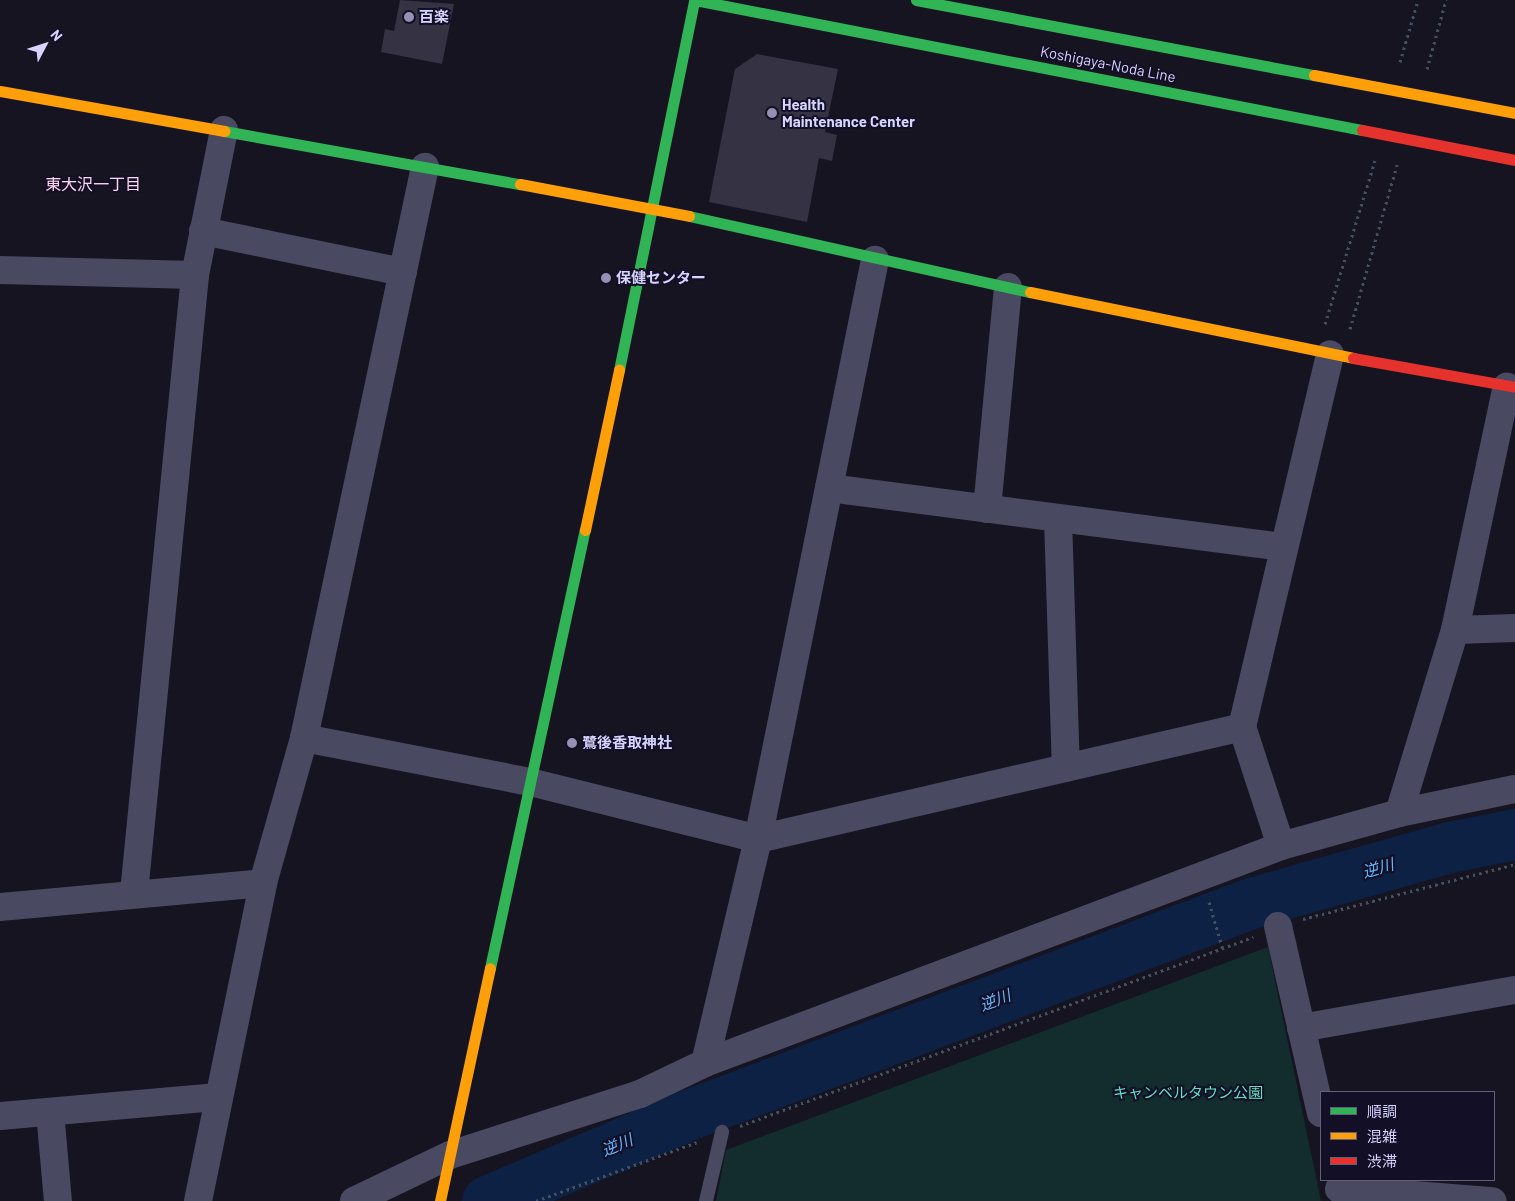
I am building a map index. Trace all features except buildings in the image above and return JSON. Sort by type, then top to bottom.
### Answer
[{"type":"street","name":"Koshigaya-Noda Line","points":[[695,0],[1515,160]]},
{"type":"street","points":[[440,1201],[654,208],[695,0]]},
{"type":"street","name":"Koshigaya-Noda Line","points":[[916,0],[1393,88],[1515,113]]},
{"type":"street","points":[[0,91],[654,208],[875,260],[1330,354],[1511,386],[1455,630],[1399,813]]},
{"type":"street","points":[[134,893],[194,275],[224,130]]},
{"type":"street","points":[[198,1201],[263,883],[304,738],[425,166]]},
{"type":"street","points":[[203,231],[403,272]]},
{"type":"street","points":[[705,1064],[758,839],[875,260]]},
{"type":"street","points":[[0,270],[194,275]]},
{"type":"street","points":[[987,509],[1008,287]]},
{"type":"street","points":[[1281,846],[1242,727],[1330,354]]},
{"type":"street","points":[[829,488],[1284,547]]},
{"type":"street","points":[[1058,518],[1066,768]]},
{"type":"street","points":[[1455,630],[1515,628]]},
{"type":"street","points":[[304,738],[530,782],[758,839],[1242,727]]},
{"type":"street","points":[[354,1201],[449,1160],[640,1094],[705,1064],[1281,846],[1399,813],[1515,789]]},
{"type":"street","points":[[0,907],[134,893],[263,883]]},
{"type":"street","points":[[1278,926],[1320,1109]]},
{"type":"street","points":[[1301,1028],[1515,990]]},
{"type":"street","points":[[0,1116],[218,1097]]},
{"type":"street","points":[[50,1112],[58,1201]]},
{"type":"street","points":[[1339,1190],[1493,1201]]},
{"type":"lane","points":[[706,1201],[722,1132]]},
{"type":"path","points":[[1393,88],[1418,0]]},
{"type":"path","points":[[1421,94],[1446,0]]},
{"type":"path","points":[[1330,354],[1383,133]]},
{"type":"path","points":[[1330,354],[1405,138]]},
{"type":"path","points":[[536,1201],[1223,950],[1278,926],[1515,864]]},
{"type":"path","points":[[1207,894],[1223,950]]},
{"type":"green space","name":"キャンベルタウン公園","points":[[1268,947],[1321,1201],[716,1201],[726,1150]]},
{"type":"waterway","name":"逆川","points":[[487,1201],[685,1116],[1254,902],[1450,847],[1515,834]]},
{"type":"traffic: fast","points":[[619,370],[694,0]]},
{"type":"traffic: fast","points":[[695,0],[1362,130]]},
{"type":"traffic: fast","points":[[916,0],[1314,75]]},
{"type":"traffic: fast","points":[[224,131],[520,184]]},
{"type":"traffic: fast","points":[[689,216],[1030,292]]},
{"type":"traffic: fast","points":[[490,968],[585,530]]},
{"type":"traffic: slow","points":[[1314,75],[1515,113]]},
{"type":"traffic: slow","points":[[0,91],[224,131]]},
{"type":"traffic: slow","points":[[520,184],[689,216]]},
{"type":"traffic: slow","points":[[1030,292],[1353,358]]},
{"type":"traffic: slow","points":[[585,530],[619,370]]},
{"type":"traffic: slow","points":[[440,1201],[490,968]]},
{"type":"traffic: jam","points":[[1362,130],[1515,160]]},
{"type":"traffic: jam","points":[[1353,358],[1515,387]]},
{"type":"place","name":"百楽","points":[[409,17]]},
{"type":"place","name":"Health Maintenance Center","points":[[772,113]]},
{"type":"place","name":"保健センター","points":[[606,278]]},
{"type":"place","name":"鷺後香取神社","points":[[572,743]]},
{"type":"district","name":"東大沢一丁目","points":[[93,184]]}]
